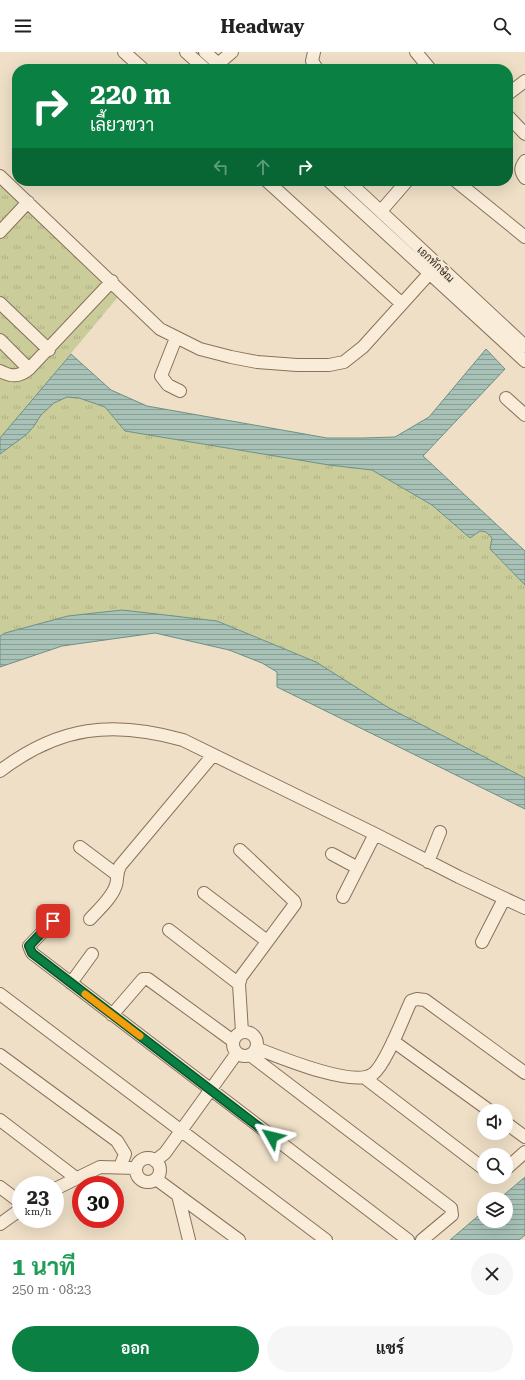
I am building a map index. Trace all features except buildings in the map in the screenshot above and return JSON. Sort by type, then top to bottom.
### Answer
[{"type":"street","points":[[124,52],[137,64]]},
{"type":"street","points":[[186,52],[199,64]]},
{"type":"street","points":[[205,52],[218,64]]},
{"type":"street","points":[[223,64],[232,52]]},
{"type":"street","points":[[313,64],[312,61],[314,52]]},
{"type":"street","points":[[416,52],[426,64]]},
{"type":"street","points":[[513,90],[525,81]]},
{"type":"street","points":[[513,121],[525,134]]},
{"type":"street","points":[[525,160],[521,166],[521,172],[525,178]]},
{"type":"street","points":[[0,176],[160,328],[176,338],[200,349],[257,362],[297,365],[329,365],[344,362],[356,353],[434,270]]},
{"type":"street","points":[[272,186],[402,304]]},
{"type":"street","points":[[334,186],[434,270],[525,361]]},
{"type":"street","name":"เอกทักษิณ","points":[[354,186],[381,211],[434,270],[525,346]]},
{"type":"street","points":[[381,211],[403,186]]},
{"type":"street","points":[[462,186],[525,237]]},
{"type":"street","points":[[0,232],[28,202]]},
{"type":"street","points":[[0,370],[11,376],[16,376],[21,375],[30,369],[112,281]]},
{"type":"street","points":[[0,303],[49,350]]},
{"type":"street","points":[[176,338],[161,376],[168,385],[180,391]]},
{"type":"street","points":[[0,340],[30,369]]},
{"type":"street","points":[[506,398],[525,415]]},
{"type":"street","points":[[0,771],[56,739],[71,734],[106,728],[156,732],[183,740],[375,834],[428,862],[525,908]]},
{"type":"street","points":[[90,919],[116,886],[116,874],[120,866],[213,755]]},
{"type":"street","points":[[428,862],[440,832]]},
{"type":"street","points":[[344,897],[375,834]]},
{"type":"street","points":[[80,847],[116,874]]},
{"type":"street","points":[[240,850],[294,901],[293,908],[241,977],[239,984],[242,1032]]},
{"type":"street","points":[[332,854],[358,868]]},
{"type":"street","points":[[204,893],[267,941]]},
{"type":"street","points":[[482,942],[504,899]]},
{"type":"street","points":[[53,921],[31,943],[29,950],[408,1240]]},
{"type":"street","points":[[169,930],[239,984]]},
{"type":"street","points":[[71,983],[92,954]]},
{"type":"street","points":[[112,1015],[136,985],[143,979],[148,979],[233,1041],[235,1050],[241,1055],[253,1051],[350,1078],[365,1078],[374,1073],[383,1061],[411,1001],[417,999],[425,1000],[525,1073]]},
{"type":"street","points":[[1,997],[326,1240]]},
{"type":"street","points":[[233,1041],[238,1034],[242,1032],[250,1033],[256,1039],[253,1051]]},
{"type":"street","points":[[393,1041],[480,1104]]},
{"type":"street","points":[[253,1051],[451,1208],[452,1215],[422,1240]]},
{"type":"street","points":[[155,1161],[165,1153],[237,1053]]},
{"type":"street","points":[[0,1055],[117,1141],[125,1154],[120,1167]]},
{"type":"street","points":[[365,1078],[477,1164]]},
{"type":"street","points":[[0,1120],[73,1176]]},
{"type":"street","points":[[513,1128],[525,1136]]},
{"type":"street","points":[[513,1163],[525,1152]]},
{"type":"street","points":[[148,1158],[155,1161],[160,1172],[156,1178],[150,1181],[143,1180],[138,1176],[136,1168],[140,1161],[148,1158]]},
{"type":"street","points":[[80,1176],[100,1167],[136,1168]]},
{"type":"street","points":[[156,1178],[240,1240]]},
{"type":"street","points":[[0,1187],[12,1196]]},
{"type":"street","points":[[178,1195],[189,1240]]},
{"type":"street","points":[[0,1224],[12,1215]]},
{"type":"green space","points":[[0,176],[123,291],[52,376],[79,398],[105,407],[125,431],[329,465],[372,470],[432,505],[470,538],[480,531],[486,532],[492,538],[490,549],[525,585],[525,778],[389,708],[316,662],[217,621],[15,631],[0,636]]},
{"type":"shaded area","points":[[486,349],[505,369],[423,456],[525,551],[525,585],[490,549],[492,538],[486,532],[480,531],[470,538],[432,505],[372,470],[329,465],[125,431],[105,407],[79,398],[67,397],[54,403],[41,415],[26,435],[0,454],[0,438],[71,354],[111,390],[147,406],[327,438],[363,438],[395,437],[429,417]]},
{"type":"shaded area","points":[[122,610],[217,621],[316,662],[389,708],[525,778],[525,809],[277,687],[277,672],[262,663],[229,650],[155,633],[62,646],[0,667],[0,636],[5,633],[68,616]]},
{"type":"shaded area","points":[[525,1177],[525,1235],[519,1240],[450,1240],[477,1217],[477,1228],[513,1228],[513,1192],[507,1192]]},
{"type":"slow traffic","points":[[85,994],[140,1036]]},
{"type":"route","points":[[53,921],[29,946],[29,950],[32,953],[272,1137]]}]
